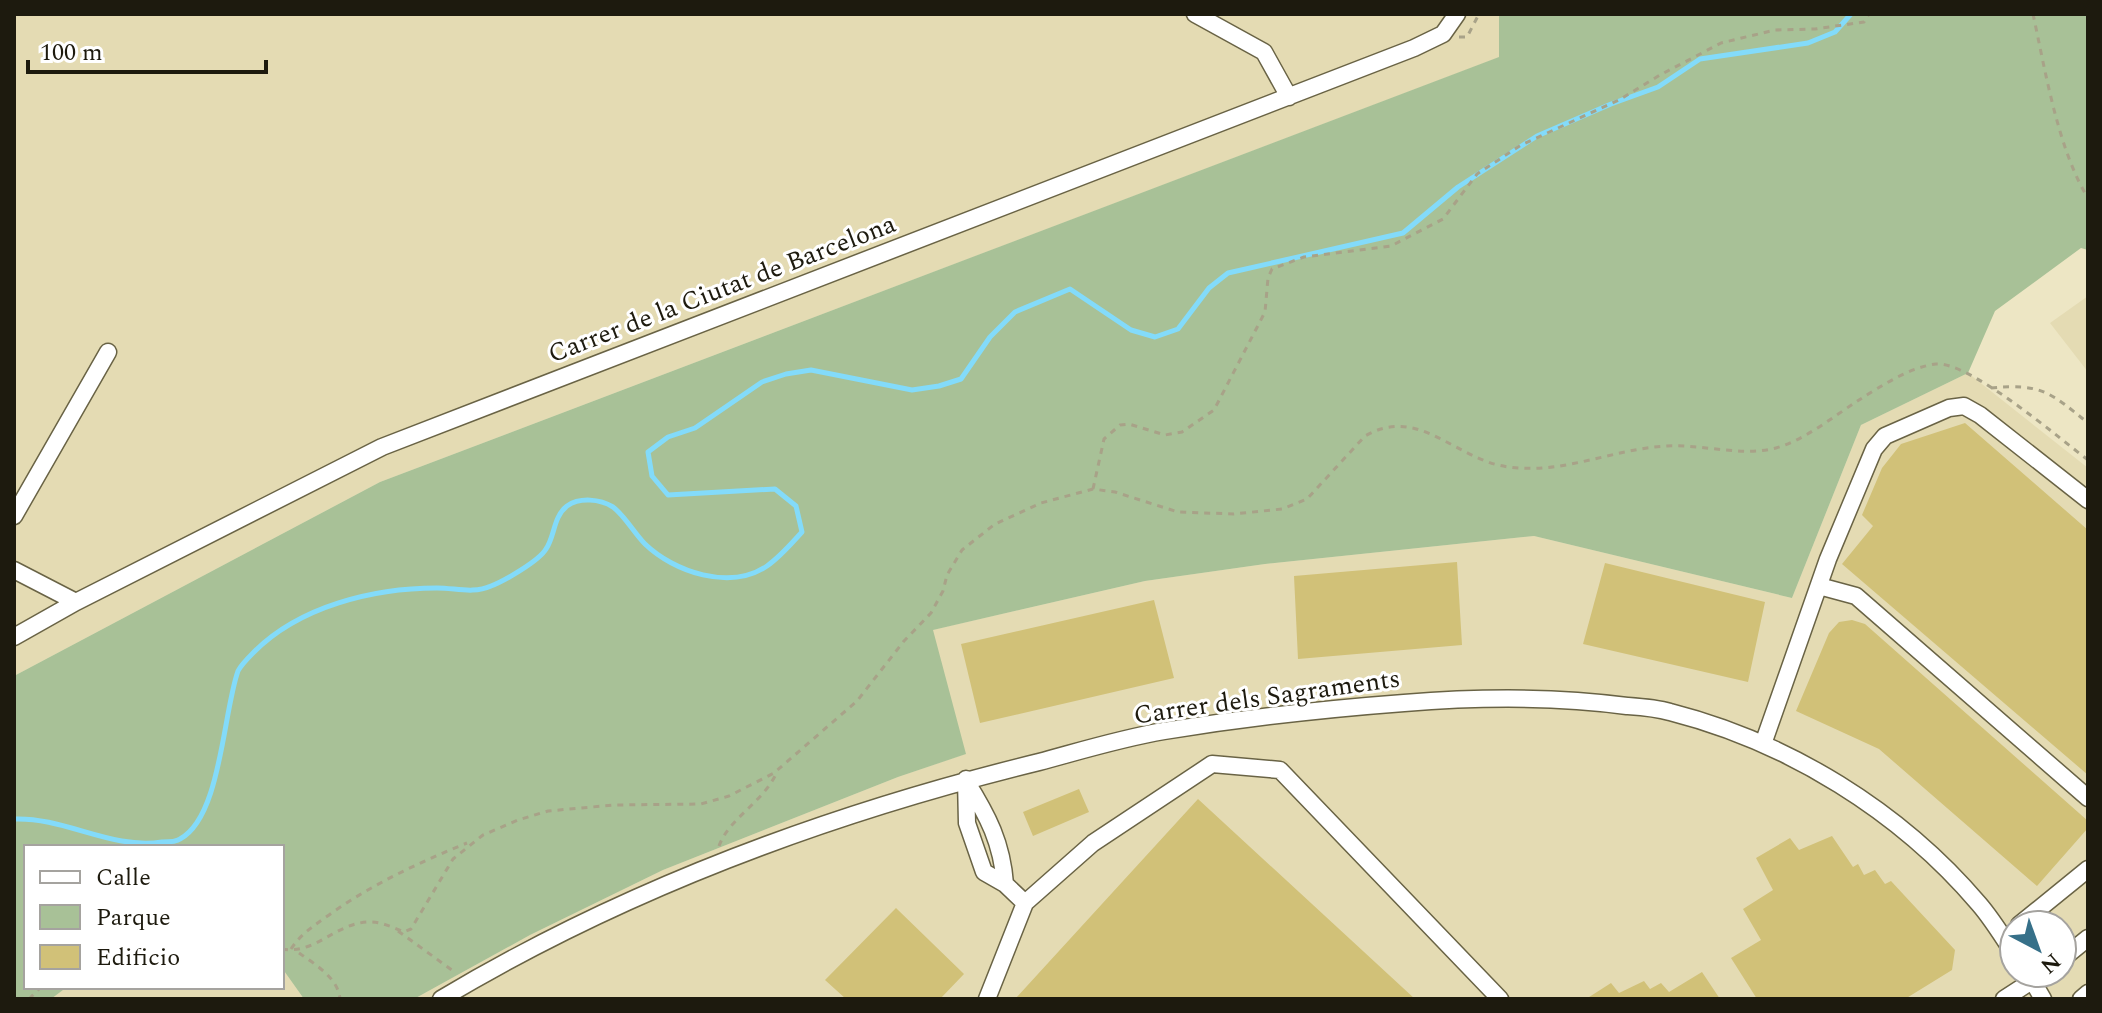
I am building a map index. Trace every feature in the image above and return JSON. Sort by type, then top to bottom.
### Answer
[{"type":"street","points":[[1195,14],[1264,52],[1289,97]]},
{"type":"street","name":"Carrer de la Ciutat de Barcelona","points":[[14,637],[76,602],[382,447],[1429,42],[1449,28],[1457,14]]},
{"type":"street","points":[[14,516],[108,352]]},
{"type":"street","points":[[1763,744],[1819,586],[1874,449],[1885,436],[1949,408],[1964,406],[1980,415],[2088,500]]},
{"type":"street","points":[[14,570],[76,602]]},
{"type":"street","points":[[1819,586],[1856,596],[2088,798]]},
{"type":"street","name":"Carrer dels Sagraments","points":[[441,999],[624,902],[792,835],[966,779],[1160,732],[1322,709],[1448,699],[1577,699],[1667,711],[1763,744],[1819,771],[1911,836],[1998,924]]},
{"type":"street","points":[[987,999],[1025,903],[1093,843],[1212,764],[1280,770],[1500,999]]},
{"type":"street","points":[[966,779],[967,823],[984,872],[1005,884],[1025,903]]},
{"type":"street","points":[[2039,909],[2088,869]]},
{"type":"street","points":[[2081,999],[2088,993]]},
{"type":"path","points":[[1455,37],[1467,37],[1479,14]]},
{"type":"path","points":[[1093,489],[1104,439],[1120,425],[1129,424],[1165,435],[1182,432],[1214,410],[1265,312],[1268,278],[1272,269],[1304,257],[1391,246],[1443,219],[1477,174],[1521,145],[1619,100],[1721,43],[1775,30],[1815,29],[1864,22],[1869,14]]},
{"type":"path","points":[[2033,14],[2064,142],[2088,198]]},
{"type":"path","points":[[290,951],[300,936],[365,889],[518,820],[548,811],[614,805],[701,804],[755,784],[779,768],[857,701],[904,641],[931,613],[947,575],[968,543],[995,524],[1025,510],[1093,489],[1115,492],[1178,512],[1234,514],[1290,507],[1307,499],[1354,445],[1385,427],[1416,428],[1490,463],[1507,467],[1544,468],[1667,446],[1778,448],[1890,382],[1937,364],[1961,370],[1991,388],[2088,460]]},
{"type":"path","points":[[1991,388],[2010,386],[2045,390],[2088,423]]},
{"type":"path","points":[[710,868],[723,835],[752,804],[762,798],[779,768]]},
{"type":"path","points":[[298,952],[342,928],[362,922],[379,923],[404,932],[415,925],[443,871],[474,840]]},
{"type":"path","points":[[396,929],[470,982]]},
{"type":"path","points":[[284,950],[298,952],[321,969],[339,987],[340,999]]},
{"type":"shaded area","points":[[14,14],[1499,14],[1500,57],[380,482],[14,676]]},
{"type":"shaded area","points":[[2088,296],[2088,372],[2050,323]]},
{"type":"shaded area","points":[[1968,373],[2088,468],[2088,999],[414,999],[530,935],[663,870],[898,777],[965,754],[932,630],[1145,581],[1265,564],[1534,536],[1792,598],[1861,425]]},
{"type":"shaded area","points":[[284,971],[304,999],[51,999],[64,989],[284,989]]},
{"type":"green space","points":[[1499,14],[2088,14],[2088,250],[2081,248],[1995,311],[1968,373],[1861,425],[1792,598],[1534,536],[1265,564],[1145,581],[933,630],[966,754],[898,777],[663,870],[530,935],[414,999],[304,999],[284,971],[284,845],[24,845],[24,989],[64,989],[51,999],[14,999],[14,676],[380,482],[1499,57]]},
{"type":"building","points":[[1965,423],[2088,530],[2088,775],[1842,564],[1873,526],[1862,515],[1882,468],[1901,444]]},
{"type":"building","points":[[1457,562],[1462,645],[1298,659],[1294,576]]},
{"type":"building","points":[[1605,563],[1765,602],[1748,682],[1583,644]]},
{"type":"building","points":[[1154,600],[1174,678],[980,723],[961,644]]},
{"type":"building","points":[[1852,620],[1865,624],[2088,821],[2088,828],[2037,886],[1879,749],[1796,711],[1829,633],[1839,622]]},
{"type":"building","points":[[1079,789],[1089,812],[1033,836],[1023,812]]},
{"type":"building","points":[[1198,799],[1415,999],[1015,999]]},
{"type":"building","points":[[1832,836],[1853,867],[1858,864],[1864,875],[1875,870],[1885,884],[1891,881],[1955,950],[1952,970],[1905,999],[1757,999],[1731,958],[1761,940],[1743,909],[1773,890],[1756,858],[1790,838],[1799,850]]},
{"type":"building","points":[[896,908],[964,974],[940,999],[846,999],[825,980]]},
{"type":"building","points":[[1702,972],[1720,999],[1586,999],[1611,983],[1619,993],[1644,981],[1650,989],[1661,983],[1669,992]]},
{"type":"waterway","points":[[14,819],[51,823],[125,842],[178,840],[194,827],[212,787],[238,671],[272,637],[315,612],[363,596],[413,589],[478,590],[497,583],[542,554],[562,510],[572,503],[590,500],[613,507],[645,544],[671,563],[687,570],[703,575],[736,577],[767,566],[802,532],[796,506],[775,489],[668,495],[652,476],[648,452],[668,437],[695,428],[762,382],[811,370],[912,390],[939,386],[961,379],[990,337],[1015,312],[1070,289],[1131,330],[1155,337],[1178,329],[1209,288],[1228,273],[1403,233],[1458,187],[1537,136],[1658,87],[1700,59],[1808,43],[1835,32],[1851,14]]}]
